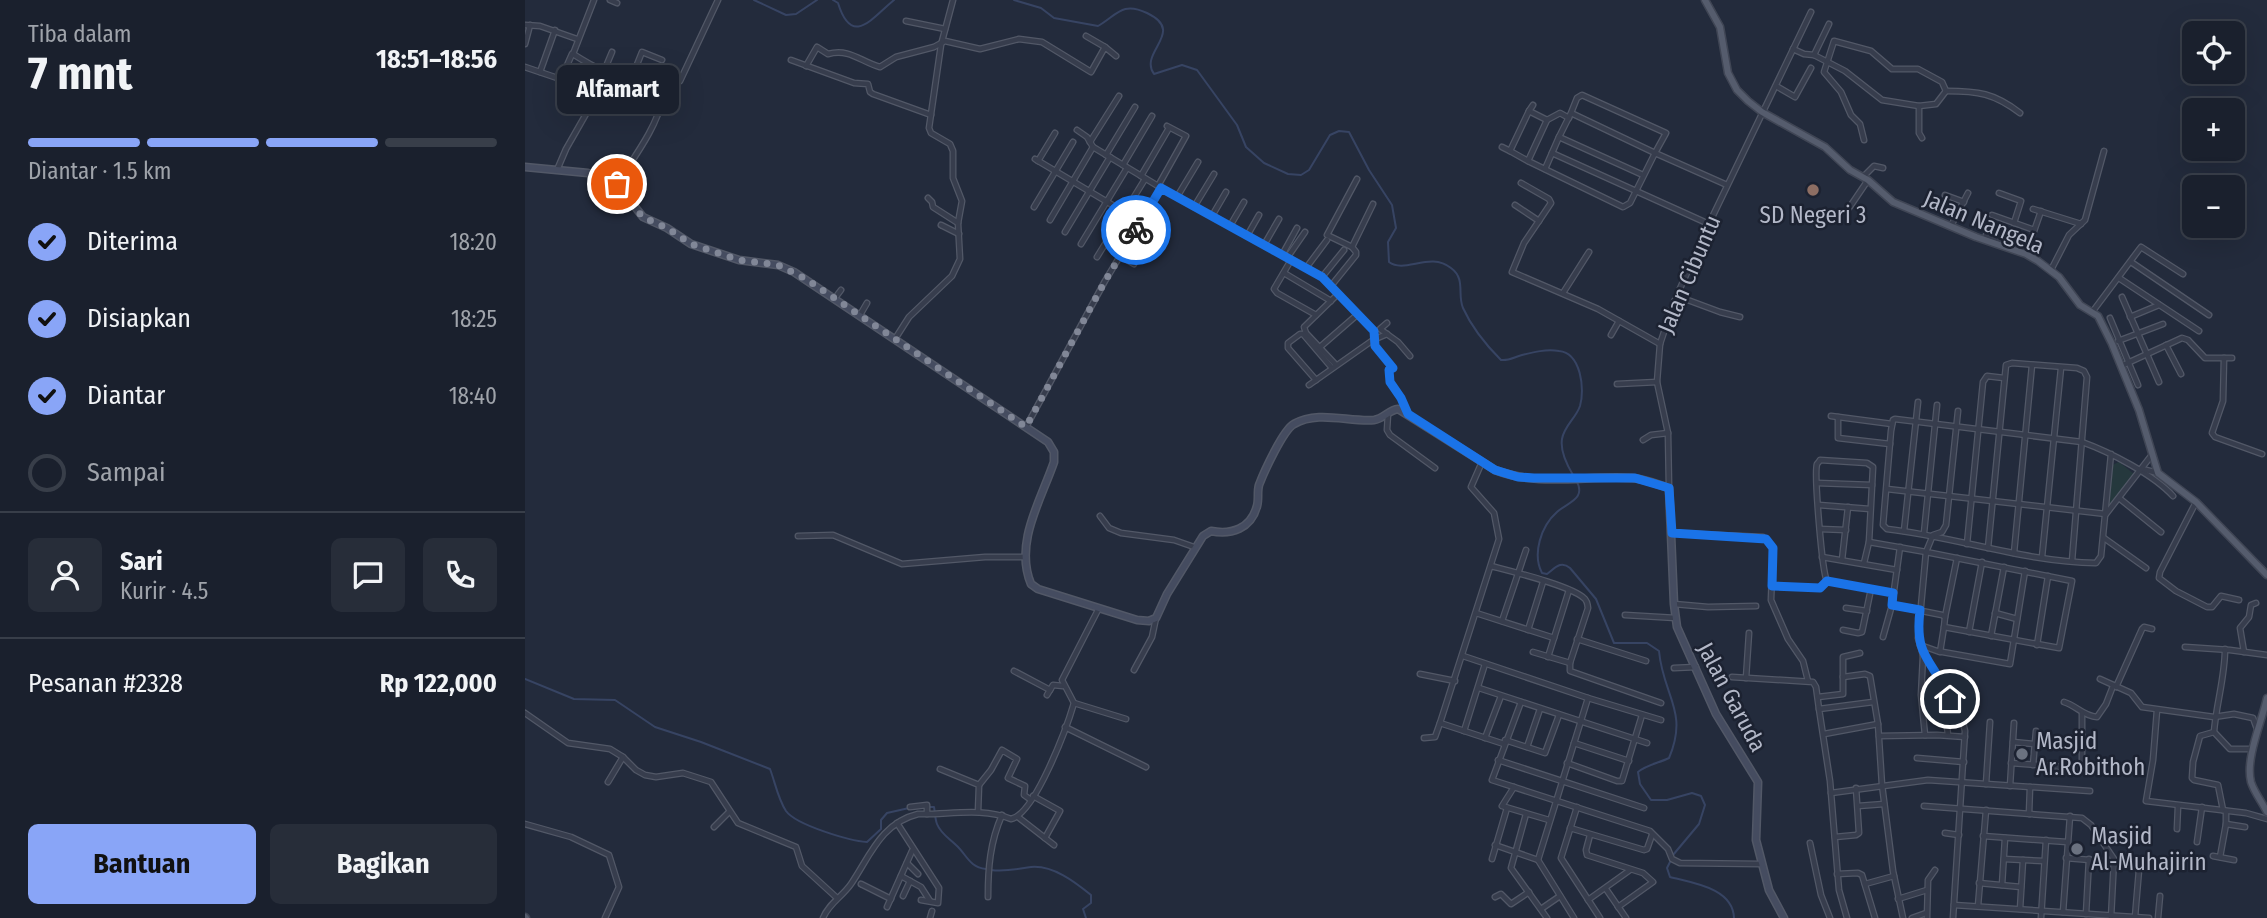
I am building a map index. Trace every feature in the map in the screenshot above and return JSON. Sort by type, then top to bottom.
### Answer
[{"type":"main road","name":"Jalan Nangela","points":[[1705,0],[1720,27],[1728,74],[1737,90],[1762,112],[1825,147],[1892,202],[1951,227],[2027,252],[2051,270],[2080,305],[2093,312],[2101,321],[2112,344],[2139,410],[2158,473]]},
{"type":"main road","points":[[2158,473],[2196,502],[2267,575]]},
{"type":"main road","points":[[2267,698],[2253,749],[2251,779],[2267,812]]},
{"type":"street","points":[[561,79],[594,0]]},
{"type":"street","points":[[610,0],[617,3]]},
{"type":"street","points":[[617,184],[643,143],[668,90],[680,81],[718,0]]},
{"type":"street","points":[[895,339],[909,317],[952,276],[961,255],[958,223],[962,201],[953,178],[953,151],[950,144],[930,131],[941,44],[953,0]]},
{"type":"street","name":"Jalan Cibuntu","points":[[1669,488],[1668,433],[1657,382],[1660,344],[1677,296],[1709,224],[1811,12]]},
{"type":"street","points":[[906,21],[945,29]]},
{"type":"street","points":[[1814,55],[1829,24]]},
{"type":"street","points":[[525,44],[528,25],[555,30],[577,39]]},
{"type":"street","points":[[540,72],[555,30]]},
{"type":"street","points":[[1086,36],[1116,57]]},
{"type":"street","points":[[806,66],[817,47],[828,54],[851,53],[880,67],[896,57],[949,41],[981,48],[1019,39],[1042,42],[1091,72],[1105,47]]},
{"type":"street","points":[[1864,140],[1860,124],[1850,114],[1841,92],[1824,72],[1832,44],[1836,40],[1871,51],[1892,69],[1918,69],[1942,82],[1946,91]]},
{"type":"street","points":[[1793,49],[1814,55],[1845,71],[1882,100],[1919,106],[1936,104],[1946,91]]},
{"type":"street","points":[[557,171],[586,114],[612,52]]},
{"type":"street","points":[[573,54],[604,70],[630,78],[642,52],[662,60]]},
{"type":"street","points":[[791,60],[854,83],[869,83],[870,92],[873,94],[931,115]]},
{"type":"street","points":[[525,67],[627,106]]},
{"type":"street","points":[[1776,86],[1795,97],[1811,68]]},
{"type":"street","points":[[1946,91],[1976,92],[1993,96],[2020,113]]},
{"type":"street","points":[[653,92],[663,99]]},
{"type":"street","points":[[1501,147],[1510,151],[1545,169],[1623,207],[1630,203],[1666,133],[1582,95],[1577,97],[1545,169]]},
{"type":"street","points":[[1050,220],[1119,96]]},
{"type":"street","points":[[1510,151],[1533,105]]},
{"type":"street","points":[[1919,106],[1919,133],[1922,138]]},
{"type":"street","points":[[1065,232],[1135,107]]},
{"type":"street","points":[[1529,111],[1547,120]]},
{"type":"street","points":[[1528,160],[1547,120],[1560,113],[1727,186]]},
{"type":"street","points":[[1081,244],[1152,116]]},
{"type":"street","points":[[1026,427],[1187,136],[1168,127],[1125,212],[1097,257]]},
{"type":"street","points":[[1077,130],[1087,137],[1091,145],[1125,167],[1322,277],[1374,331],[1373,340],[1393,368],[1389,370],[1389,378],[1408,414]]},
{"type":"street","points":[[1055,133],[1036,160],[1141,222]]},
{"type":"street","points":[[1559,136],[1643,175]]},
{"type":"street","points":[[1034,207],[1073,142]]},
{"type":"street","points":[[2051,270],[2069,235],[2082,224],[2088,211],[2104,151]]},
{"type":"street","points":[[1552,153],[1709,224]]},
{"type":"street","points":[[1177,197],[1198,162]]},
{"type":"street","points":[[1849,208],[1874,166],[1883,168]]},
{"type":"street","points":[[525,167],[602,176],[617,184],[626,199],[643,217],[667,228],[691,244],[739,260],[778,265],[794,272],[1048,442],[1055,457],[1029,527],[1026,557],[1029,580],[1034,587],[1137,620],[1149,621],[1156,618]]},
{"type":"street","points":[[1194,206],[1214,174]]},
{"type":"street","points":[[1331,286],[1356,255],[1352,247],[1327,235],[1357,180]]},
{"type":"street","points":[[1521,183],[1550,201],[1524,243],[1511,270],[1513,273],[1563,293],[1660,344]]},
{"type":"street","points":[[1212,216],[1226,191]]},
{"type":"street","points":[[1951,227],[1968,193]]},
{"type":"street","points":[[1999,193],[2021,201],[2014,223]]},
{"type":"street","points":[[1945,195],[1964,202]]},
{"type":"street","points":[[928,198],[933,208],[958,223]]},
{"type":"street","points":[[1230,226],[1244,202]]},
{"type":"street","points":[[1352,247],[1373,205]]},
{"type":"street","points":[[1515,205],[1539,221]]},
{"type":"street","points":[[2033,209],[2082,224]]},
{"type":"street","points":[[1986,235],[2027,252],[2041,211]]},
{"type":"street","points":[[1247,236],[1259,215]]},
{"type":"street","points":[[1992,215],[2034,230]]},
{"type":"street","points":[[1264,245],[1279,219]]},
{"type":"street","points":[[941,225],[959,234]]},
{"type":"street","points":[[1297,228],[1284,273],[1275,289],[1316,315]]},
{"type":"street","points":[[1287,258],[1305,232]]},
{"type":"street","points":[[1131,239],[1144,247]]},
{"type":"street","points":[[1306,268],[1327,240]]},
{"type":"street","points":[[2093,312],[2141,247],[2183,274]]},
{"type":"street","points":[[1322,277],[1344,250]]},
{"type":"street","points":[[1563,293],[1589,252]]},
{"type":"street","points":[[1120,256],[1134,264]]},
{"type":"street","points":[[2130,262],[2209,315]]},
{"type":"street","points":[[1284,273],[1331,300]]},
{"type":"street","points":[[2119,278],[2199,331]]},
{"type":"street","points":[[835,298],[841,290]]},
{"type":"street","points":[[1334,367],[1304,330],[1305,325],[1338,294]]},
{"type":"street","points":[[1677,296],[1739,317]]},
{"type":"street","points":[[2122,297],[2159,382]]},
{"type":"street","points":[[860,315],[867,303]]},
{"type":"street","points":[[2130,317],[2159,305]]},
{"type":"street","points":[[1320,347],[1358,314]]},
{"type":"street","points":[[2110,318],[2138,385]]},
{"type":"street","points":[[1611,335],[1619,321]]},
{"type":"street","points":[[1387,323],[1380,329],[1410,356]]},
{"type":"street","points":[[2112,344],[2163,324]]},
{"type":"street","points":[[1316,380],[1288,348],[1288,343],[1300,334],[1334,367]]},
{"type":"street","points":[[1309,385],[1373,340],[1387,334]]},
{"type":"street","points":[[2121,366],[2185,338],[2202,357],[2232,358]]},
{"type":"street","points":[[2166,345],[2181,374]]},
{"type":"street","points":[[2224,358],[2223,401],[2212,435],[2262,454]]},
{"type":"street","points":[[1988,548],[2007,364],[2079,369],[2087,374],[2071,561]]},
{"type":"street","points":[[2014,553],[2032,365]]},
{"type":"street","points":[[2042,557],[2061,368]]},
{"type":"street","points":[[1967,544],[1984,379],[1990,376],[2004,378]]},
{"type":"street","points":[[1617,384],[1657,382]]},
{"type":"street","points":[[1904,531],[1918,402]]},
{"type":"street","points":[[1924,533],[1937,405]]},
{"type":"street","points":[[1134,670],[1152,637],[1156,618],[1194,547],[1208,532],[1230,533],[1252,519],[1258,504],[1260,483],[1285,433],[1294,424],[1322,417],[1375,420],[1396,409],[1495,470],[1518,477],[1628,478],[1646,480],[1669,488]]},
{"type":"street","points":[[1925,735],[1921,695],[1923,655],[1917,630],[1926,551],[1932,536],[1944,530],[1958,411]]},
{"type":"street","points":[[1388,414],[1387,430],[1390,435],[1435,468]]},
{"type":"street","points":[[1831,416],[1892,424]]},
{"type":"street","points":[[1838,417],[1838,438],[1890,444]]},
{"type":"street","points":[[2111,454],[2104,537],[2098,562],[2014,553],[1924,533],[1887,529],[1883,525],[1892,424],[1895,419],[2082,442],[2111,454],[2141,470],[2173,496]]},
{"type":"street","points":[[1643,440],[1648,436],[1668,433]]},
{"type":"street","points":[[2106,514],[2151,456]]},
{"type":"street","points":[[1424,738],[1435,737],[1499,539],[1498,527],[1490,508],[1471,487],[1483,461]]},
{"type":"street","points":[[1827,581],[1822,557],[1817,483],[1819,461],[1871,465],[1873,469],[1869,542],[1864,563]]},
{"type":"street","points":[[2141,470],[2158,473]]},
{"type":"street","points":[[1817,483],[1873,485]]},
{"type":"street","name":"Jalan Garuda","points":[[1669,488],[1674,604],[1681,637],[1716,714],[1758,782],[1755,834],[1769,890],[1784,918]]},
{"type":"street","points":[[1887,489],[2106,514]]},
{"type":"street","points":[[2119,498],[2161,532]]},
{"type":"street","points":[[2196,502],[2159,578],[2176,592],[2207,607],[2211,607],[2221,596],[2239,600]]},
{"type":"street","points":[[1819,505],[1870,509]]},
{"type":"street","points":[[1842,560],[1847,507]]},
{"type":"street","points":[[1100,516],[1109,528],[1121,533],[1174,540],[1194,547]]},
{"type":"street","points":[[1821,529],[1846,530]]},
{"type":"street","points":[[1672,533],[1765,538],[1773,548],[1773,606],[1788,639],[1803,661],[1808,681]]},
{"type":"street","points":[[798,536],[833,535],[902,565],[1026,557]]},
{"type":"street","points":[[2104,537],[2146,568]]},
{"type":"street","points":[[1869,542],[2072,581],[2059,648],[1944,627]]},
{"type":"street","points":[[1883,637],[1892,605],[1900,547]]},
{"type":"street","points":[[1502,621],[1526,550]]},
{"type":"street","points":[[1822,557],[1897,570]]},
{"type":"street","points":[[1940,652],[1957,558]]},
{"type":"street","points":[[1969,632],[1982,562]]},
{"type":"street","points":[[1491,566],[1581,596],[1588,604],[1570,663],[1571,673],[1661,703]]},
{"type":"street","points":[[1991,636],[2004,567]]},
{"type":"street","points":[[1920,645],[1940,652],[2010,664],[2025,571]]},
{"type":"street","points":[[2037,645],[2048,576]]},
{"type":"street","points":[[1772,586],[1820,588],[1827,581]]},
{"type":"street","points":[[1827,581],[1893,593]]},
{"type":"street","points":[[1528,630],[1543,582]]},
{"type":"street","points":[[1843,630],[1861,633],[1871,589]]},
{"type":"street","points":[[1548,657],[1569,590]]},
{"type":"street","points":[[2245,652],[2240,628],[2249,617],[2251,606],[2256,603]]},
{"type":"street","points":[[1674,604],[1708,607],[1756,606]]},
{"type":"street","points":[[1892,605],[1945,617]]},
{"type":"street","points":[[1098,608],[1064,676],[1064,686],[1074,703],[1126,719]]},
{"type":"street","points":[[1846,608],[1867,611]]},
{"type":"street","points":[[1476,613],[1554,638]]},
{"type":"street","points":[[1995,614],[2017,619]]},
{"type":"street","points":[[1625,615],[1676,618]]},
{"type":"street","points":[[2064,702],[2075,706],[2082,713],[2098,716],[2142,629],[2152,629]]},
{"type":"street","points":[[1746,678],[1749,633]]},
{"type":"street","points":[[1577,639],[1646,662]]},
{"type":"street","points":[[2185,647],[2267,655]]},
{"type":"street","points":[[2225,649],[2214,732],[2230,749],[2253,749]]},
{"type":"street","points":[[1533,652],[1570,663]]},
{"type":"street","points":[[1818,697],[1843,694],[1843,657],[1860,653]]},
{"type":"street","points":[[1923,655],[1943,682],[1963,722],[1965,737],[1954,918]]},
{"type":"street","points":[[1463,656],[1661,720]]},
{"type":"street","points":[[1464,731],[1485,664]]},
{"type":"street","points":[[1674,668],[1696,667]]},
{"type":"street","points":[[1014,671],[1048,693],[1054,685],[1064,686]]},
{"type":"street","points":[[1420,674],[1455,681]]},
{"type":"street","points":[[1843,677],[1869,675],[1878,724],[1882,785],[1894,876],[1903,918]]},
{"type":"street","points":[[1732,677],[1808,681],[1815,684],[1831,793],[1837,874],[1847,918]]},
{"type":"street","points":[[2100,678],[2133,695],[2142,707],[2214,717],[2234,714],[2250,716],[2255,719],[2258,735]]},
{"type":"street","points":[[1479,688],[1647,743]]},
{"type":"street","points":[[1485,738],[1501,696]]},
{"type":"street","points":[[1538,860],[1588,698]]},
{"type":"street","points":[[1948,735],[1945,708],[1951,700]]},
{"type":"street","points":[[1521,702],[1492,780],[1650,831],[1665,845],[1672,859],[1681,863],[1761,864]]},
{"type":"street","points":[[1819,709],[1873,702]]},
{"type":"street","points":[[910,807],[927,811],[1002,815],[1011,819],[1018,817],[1032,798],[1074,703]]},
{"type":"street","points":[[1527,747],[1540,709]]},
{"type":"street","points":[[2157,710],[2153,764],[2146,799],[2148,802],[2225,810],[2267,819]]},
{"type":"street","points":[[525,713],[568,743],[610,749],[645,775],[656,777],[683,774],[711,782],[738,823],[796,848],[802,866],[837,898]]},
{"type":"street","points":[[2011,763],[2063,768],[2081,766],[2082,713]]},
{"type":"street","points":[[1440,723],[1485,738],[1546,752],[1559,715]]},
{"type":"street","points":[[1567,763],[1621,782],[1642,715]]},
{"type":"street","points":[[1986,784],[1990,722]]},
{"type":"street","points":[[2010,786],[2014,723]]},
{"type":"street","points":[[1824,733],[1878,724]]},
{"type":"street","points":[[1065,727],[1146,767]]},
{"type":"street","points":[[2033,765],[2036,731]]},
{"type":"street","points":[[2214,732],[2200,736],[2192,778],[2218,785],[2226,824],[2220,857]]},
{"type":"street","points":[[1878,736],[1965,737]]},
{"type":"street","points":[[2013,742],[2034,744]]},
{"type":"street","points":[[1574,743],[1629,761]]},
{"type":"street","points":[[978,813],[979,785],[1002,750],[1017,760],[1008,778],[1025,786],[1024,795],[1060,811],[1045,838]]},
{"type":"street","points":[[608,782],[623,757]]},
{"type":"street","points":[[1917,758],[1964,762]]},
{"type":"street","points":[[1498,760],[1644,808]]},
{"type":"street","points":[[940,769],[979,785]]},
{"type":"street","points":[[1831,793],[1928,780],[2090,791]]},
{"type":"street","points":[[1514,787],[1502,804],[1507,808],[1549,820]]},
{"type":"street","points":[[2029,814],[2030,787]]},
{"type":"street","points":[[1835,837],[1859,835],[1856,789]]},
{"type":"street","points":[[1858,806],[1884,804]]},
{"type":"street","points":[[1924,806],[2082,818],[2091,825],[2112,855],[2114,862],[2111,916]]},
{"type":"street","points":[[2177,829],[2178,806]]},
{"type":"street","points":[[1577,807],[1562,859],[1600,918]]},
{"type":"street","points":[[2197,842],[2202,807]]},
{"type":"street","points":[[1492,859],[1507,808]]},
{"type":"street","points":[[1977,906],[1986,810]]},
{"type":"street","points":[[823,918],[829,906],[851,884],[873,845],[897,823],[927,811]]},
{"type":"street","points":[[714,828],[729,812]]},
{"type":"street","points":[[1527,814],[1511,868],[1547,918]]},
{"type":"street","points":[[988,897],[989,859],[1002,815]]},
{"type":"street","points":[[2063,912],[2070,816]]},
{"type":"street","points":[[1018,817],[1054,845]]},
{"type":"street","points":[[897,823],[939,888],[939,902],[921,901]]},
{"type":"street","points":[[525,824],[571,837],[610,855],[619,887],[605,918]]},
{"type":"street","points":[[2226,824],[2245,827]]},
{"type":"street","points":[[1570,828],[1645,850],[1653,834]]},
{"type":"street","points":[[1945,833],[1959,835]]},
{"type":"street","points":[[1590,835],[1587,855],[1643,873],[1653,883],[1618,907]]},
{"type":"street","points":[[1983,836],[2067,842]]},
{"type":"street","points":[[2002,885],[2005,838]]},
{"type":"street","points":[[2041,918],[2046,840]]},
{"type":"street","points":[[1810,844],[1821,895],[1830,918]]},
{"type":"street","points":[[1495,845],[1538,860],[1574,918]]},
{"type":"street","points":[[887,907],[913,850]]},
{"type":"street","points":[[2213,856],[2234,860]]},
{"type":"street","points":[[2066,858],[2114,862]]},
{"type":"street","points":[[2004,859],[2044,862]]},
{"type":"street","points":[[2086,914],[2089,859]]},
{"type":"street","points":[[2020,909],[2023,860]]},
{"type":"street","points":[[907,863],[918,874]]},
{"type":"street","points":[[1588,900],[1630,870]]},
{"type":"street","points":[[1912,918],[1927,916],[1927,890],[1931,874],[1935,870]]},
{"type":"street","points":[[2135,917],[2139,870]]},
{"type":"street","points":[[1837,874],[1860,873],[1875,918]]},
{"type":"street","points":[[901,876],[921,887],[930,902]]},
{"type":"street","points":[[1865,884],[1894,876]]},
{"type":"street","points":[[903,896],[911,881]]},
{"type":"street","points":[[1979,883],[2021,887]]},
{"type":"street","points":[[861,884],[891,899]]},
{"type":"street","points":[[1606,889],[1626,918]]},
{"type":"street","points":[[1898,898],[1927,890]]},
{"type":"street","points":[[1495,897],[1501,894],[1511,904],[1529,892]]},
{"type":"street","points":[[1541,909],[1560,896]]},
{"type":"street","points":[[2158,918],[2160,896]]},
{"type":"street","points":[[1954,905],[2149,918]]},
{"type":"street","points":[[930,918],[932,911]]},
{"type":"green space","points":[[2119,462],[2134,474],[2110,508],[2112,465]]},
{"type":"waterway","points":[[754,0],[786,15],[796,14],[817,0]]},
{"type":"waterway","points":[[833,0],[838,3],[844,17],[856,27],[870,21],[894,0]]},
{"type":"waterway","points":[[1014,0],[1041,8],[1054,18],[1098,26],[1126,9],[1147,13],[1163,27],[1163,35],[1152,58],[1154,74],[1182,65],[1197,70],[1237,125],[1246,147],[1264,163],[1288,174],[1301,175],[1309,170],[1330,135],[1339,131],[1349,132],[1392,205],[1396,228],[1388,242],[1389,262],[1402,266],[1426,262],[1443,263],[1456,272],[1460,282],[1461,303],[1467,315],[1480,336],[1501,360],[1549,350],[1566,353],[1577,365],[1582,391],[1580,406],[1563,434],[1562,444],[1573,475]]},
{"type":"waterway","points":[[1576,480],[1579,486],[1578,496],[1557,512],[1546,525],[1538,549],[1539,565],[1542,573],[1547,574],[1561,565],[1570,568],[1596,599],[1614,643],[1647,643],[1659,651],[1661,667],[1676,715],[1676,728],[1669,758],[1638,772],[1640,784],[1651,800],[1667,800],[1692,793],[1701,796],[1705,805],[1699,824],[1673,855]]},
{"type":"waterway","points":[[525,679],[574,699],[615,700],[655,727],[770,769],[786,811],[800,822],[824,831],[867,842],[881,829],[881,820],[887,813],[909,808]]},
{"type":"waterway","points":[[928,807],[934,807],[937,824],[943,833],[972,863],[986,869]]},
{"type":"waterway","points":[[1671,860],[1667,868],[1670,877],[1719,893],[1732,908],[1734,918]]},
{"type":"waterway","points":[[991,870],[1039,867],[1063,875],[1091,895],[1091,903],[1083,909],[1086,918]]},
{"type":"way so far","points":[[617,184],[626,199],[643,217],[704,249],[739,260],[778,265],[794,272],[1026,427],[1105,281],[1136,230]]},
{"type":"place","name":"Alfamart","points":[[617,184]]},
{"type":"place","name":"SD Negeri 3","points":[[1813,190]]},
{"type":"place","name":"Masjid Ar.Robithoh","points":[[2022,754]]},
{"type":"place","name":"Masjid Al-Muhajirin","points":[[2077,849]]},
{"type":"route","points":[[1136,230],[1161,188],[1322,277],[1374,331],[1375,346],[1393,368],[1389,370],[1389,378],[1408,414],[1495,470],[1518,477],[1628,478],[1651,481],[1669,488],[1672,533],[1766,539],[1773,548],[1772,586],[1820,588],[1827,581],[1893,593],[1892,605],[1920,610],[1917,630],[1923,655],[1941,679],[1950,699]]}]
